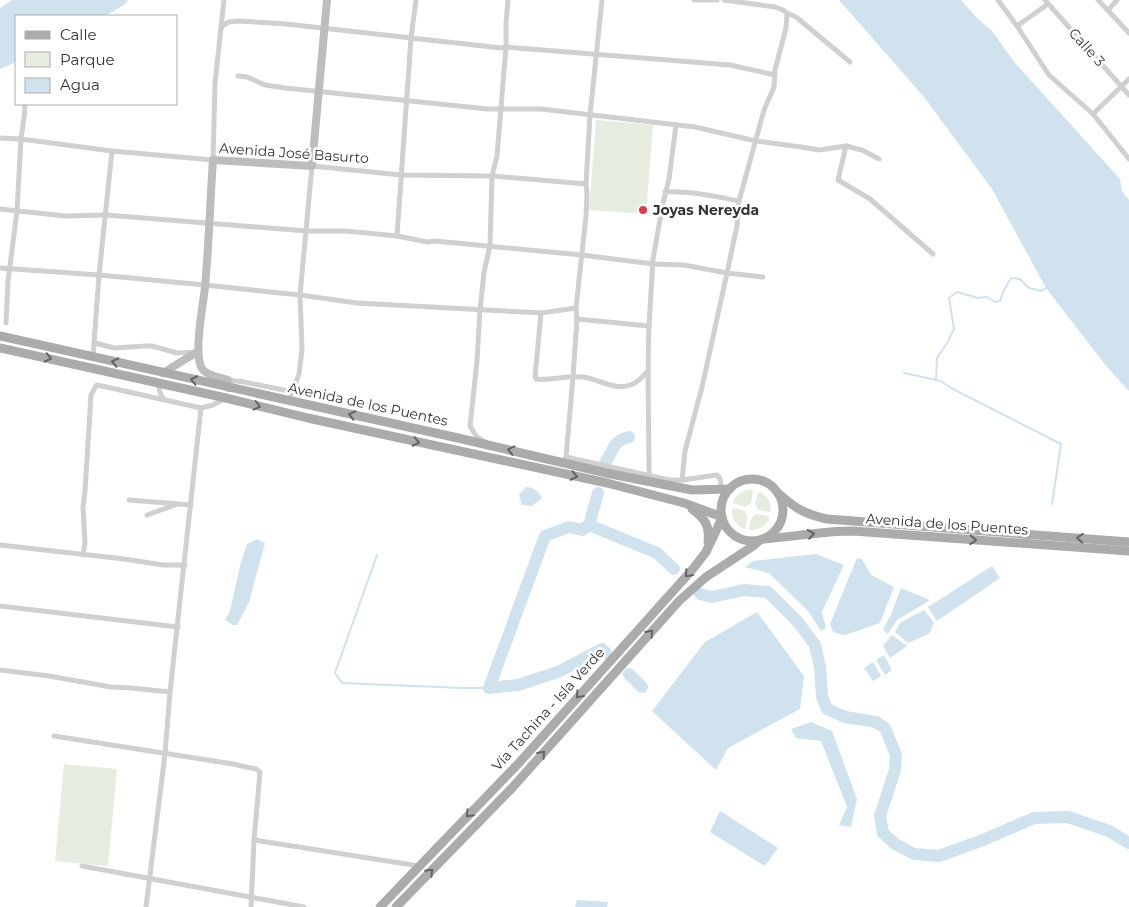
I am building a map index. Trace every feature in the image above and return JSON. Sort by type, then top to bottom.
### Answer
[{"type":"main road","name":"Avenida de los Puentes","points":[[0,336],[163,373],[291,397],[492,446],[564,459],[611,474],[692,490],[730,489]]},
{"type":"main road","name":"Avenida de los Puentes","points":[[0,348],[607,483],[684,504],[722,517]]},
{"type":"main road","points":[[755,479],[765,482],[778,493],[783,507],[781,522],[772,534],[759,542],[747,541],[735,536],[726,526],[722,517],[722,503],[730,489],[739,482],[755,479]]},
{"type":"main road","name":"Avenida de los Puentes","points":[[778,493],[798,509],[826,519],[1129,542]]},
{"type":"main road","points":[[684,504],[700,515],[707,524],[709,535],[706,552]]},
{"type":"main road","name":"Vía Tachina - Isla Verde","points":[[380,907],[518,764],[672,593],[706,552],[722,517]]},
{"type":"main road","name":"Avenida de los Puentes","points":[[759,542],[827,532],[853,531],[1129,551]]},
{"type":"main road","name":"Vía Tachina - Isla Verde","points":[[396,907],[512,788],[679,601],[706,577],[759,542]]},
{"type":"street","points":[[224,0],[215,83],[209,222],[198,352],[201,367],[204,371],[228,384]]},
{"type":"street","points":[[291,397],[299,374],[302,350],[300,295],[327,0]]},
{"type":"street","points":[[397,236],[411,38],[416,0]]},
{"type":"street","points":[[492,446],[476,436],[470,426],[484,272],[490,246],[492,176],[497,156],[508,0]]},
{"type":"street","points":[[602,0],[590,115],[586,216],[576,308],[574,377],[564,459],[669,480],[718,475],[721,480],[720,489]]},
{"type":"street","points":[[694,0],[717,0]]},
{"type":"street","points":[[724,0],[775,7],[783,10],[796,17],[850,62]]},
{"type":"street","points":[[998,0],[1049,75],[1093,114],[1129,159]]},
{"type":"street","points":[[1098,0],[1129,33]]},
{"type":"street","points":[[1108,10],[1116,0]]},
{"type":"street","points":[[1017,26],[1046,2]]},
{"type":"street","name":"Calle 3","points":[[1046,2],[1129,95]]},
{"type":"street","points":[[682,480],[685,451],[702,387],[737,226],[739,201],[764,110],[774,87],[786,28],[787,13]]},
{"type":"street","points":[[221,28],[229,22],[239,21],[286,24],[501,48],[730,65],[775,75]]},
{"type":"street","points":[[238,76],[246,77],[265,85],[408,101],[500,110],[541,109],[695,127],[756,141],[819,150],[846,146],[862,150],[879,159]]},
{"type":"street","points":[[1093,114],[1129,79]]},
{"type":"street","points":[[6,324],[8,281],[17,211],[25,105]]},
{"type":"street","points":[[649,476],[648,326],[653,264],[665,192],[669,179],[676,125]]},
{"type":"street","name":"Avenida José Basurto","points":[[0,138],[21,139],[112,152],[312,166],[401,175],[492,176],[586,184]]},
{"type":"street","points":[[846,146],[838,180],[870,199],[933,254]]},
{"type":"street","points":[[93,357],[112,152]]},
{"type":"street","points":[[665,192],[672,191],[739,201]]},
{"type":"street","points":[[0,209],[65,216],[106,215],[307,231],[346,231],[397,236],[427,242],[435,241],[490,246],[653,264],[684,265],[763,278]]},
{"type":"street","points":[[0,268],[205,285],[357,303],[541,313],[576,308]]},
{"type":"street","points":[[541,313],[534,377],[538,380],[584,377],[612,386],[622,387],[636,382],[647,372]]},
{"type":"street","points":[[577,319],[648,326]]},
{"type":"street","points":[[95,343],[114,348],[152,346],[177,353],[198,352]]},
{"type":"street","points":[[163,373],[198,352]]},
{"type":"street","points":[[158,383],[161,396],[164,399]]},
{"type":"street","points":[[83,555],[85,543],[83,508],[91,395],[97,385],[201,408],[213,405],[226,398]]},
{"type":"street","points":[[146,907],[165,754],[201,408]]},
{"type":"street","points":[[129,500],[191,505]]},
{"type":"street","points":[[148,515],[176,504]]},
{"type":"street","points":[[0,545],[185,565]]},
{"type":"street","points":[[0,606],[178,627]]},
{"type":"street","points":[[0,670],[111,686],[170,692]]},
{"type":"street","points":[[54,736],[233,764],[256,769],[260,772],[251,907]]},
{"type":"street","points":[[254,840],[419,866]]},
{"type":"street","points":[[82,866],[304,907]]},
{"type":"green space","points":[[596,120],[653,125],[646,214],[589,210]]},
{"type":"green space","points":[[748,490],[753,491],[751,503],[745,507],[733,503],[738,495]]},
{"type":"green space","points":[[760,492],[769,500],[770,512],[758,510],[755,504]]},
{"type":"green space","points":[[734,508],[745,511],[748,516],[745,529],[739,526],[734,519],[732,510]]},
{"type":"green space","points":[[757,514],[769,516],[769,519],[761,528],[750,530],[752,517]]},
{"type":"green space","points":[[64,764],[117,769],[108,866],[55,861]]},
{"type":"water","points":[[12,0],[128,0],[124,5],[107,15],[15,15],[15,62],[0,69],[0,8]]},
{"type":"water","points":[[839,0],[961,0],[992,31],[1015,63],[1120,179],[1122,191],[1129,200],[1129,391],[1107,367],[1046,288],[992,189],[924,97]]},
{"type":"water","points":[[526,487],[535,490],[542,498],[532,506],[522,505],[519,495]]},
{"type":"water","points":[[257,539],[265,543],[249,602],[237,625],[233,625],[225,620],[230,611],[241,562],[247,544]]},
{"type":"water","points":[[816,554],[844,565],[822,612],[826,628],[821,631],[808,611],[769,573],[745,567],[753,561]]},
{"type":"water","points":[[857,558],[862,559],[871,575],[894,587],[880,623],[845,635],[833,632],[830,624]]},
{"type":"water","points":[[992,566],[1000,578],[937,621],[928,607]]},
{"type":"water","points":[[901,588],[930,600],[897,620],[888,634],[883,630]]},
{"type":"water","points":[[924,610],[934,623],[929,634],[908,643],[895,632],[900,623]]},
{"type":"water","points":[[757,612],[804,676],[800,709],[728,748],[716,770],[652,711],[705,642]]},
{"type":"water","points":[[892,635],[907,646],[890,658],[883,646]]},
{"type":"water","points":[[884,655],[892,670],[885,675],[876,660]]},
{"type":"water","points":[[873,662],[881,676],[873,681],[864,668]]},
{"type":"water","points":[[811,722],[832,731],[857,799],[851,827],[839,825],[847,807],[821,741],[796,738],[791,729]]},
{"type":"water","points":[[720,811],[778,848],[765,866],[710,832]]},
{"type":"water","points":[[577,900],[608,902],[607,907],[575,907]]},
{"type":"waterway","points":[[936,379],[937,358],[954,329],[949,298],[957,292],[978,298],[986,297],[996,302],[1000,301],[1011,278],[1020,279],[1029,288],[1041,291],[1046,288]]},
{"type":"waterway","points":[[904,373],[941,381],[951,388],[1061,444],[1052,504]]},
{"type":"waterway","points":[[605,463],[616,444],[629,437]]},
{"type":"waterway","points":[[598,493],[589,525],[582,530],[569,527],[545,536],[489,688],[518,685],[558,672],[602,649],[606,653]]},
{"type":"waterway","points":[[589,525],[657,553],[674,569]]},
{"type":"waterway","points":[[377,555],[335,673],[342,683],[489,688]]},
{"type":"waterway","points":[[700,594],[712,597],[744,590],[768,592],[798,622],[815,645],[820,667],[822,697],[827,709],[845,717],[876,722],[885,728],[896,755],[895,770],[880,816],[883,833],[895,844],[914,854],[939,856],[1034,818],[1068,817],[1109,831],[1129,843]]},
{"type":"waterway","points":[[629,674],[642,687]]},
{"type":"place","name":"Joyas Nereyda","points":[[643,210]]}]
